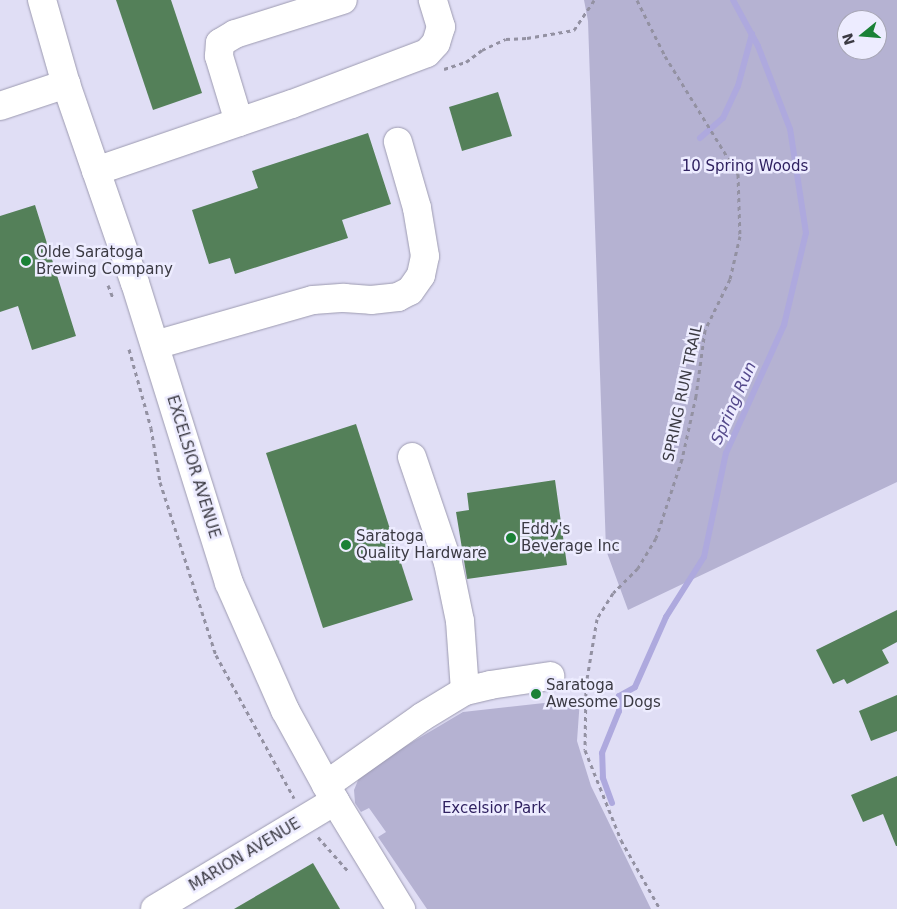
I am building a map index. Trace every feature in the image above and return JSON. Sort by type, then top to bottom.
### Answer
[{"type":"street","name":"EXCELSIOR AVENUE","points":[[42,0],[66,84],[155,345],[229,583],[285,710],[330,793],[401,909]]},
{"type":"street","points":[[239,122],[219,56],[220,43],[235,34],[343,0]]},
{"type":"street","points":[[96,171],[427,54],[436,42],[441,27],[433,0]]},
{"type":"street","points":[[0,106],[66,84]]},
{"type":"street","points":[[155,345],[314,300],[398,297],[410,291],[421,275],[425,256],[417,208],[398,142]]},
{"type":"street","points":[[412,457],[448,563],[460,621],[466,691]]},
{"type":"street","name":"MARION AVENUE","points":[[167,906],[330,793],[422,717],[466,691],[490,685],[550,676]]},
{"type":"path","name":"SPRING RUN TRAIL","points":[[637,0],[665,56],[738,174],[740,236],[730,279],[706,330],[696,396],[682,459],[656,538],[638,568],[613,593],[597,620],[586,685],[585,750],[621,840],[660,909]]},
{"type":"green space","name":"10 Spring Woods","points":[[584,0],[897,0],[897,482],[628,610],[606,550],[588,21]]},
{"type":"green space","name":"Excelsior Park","points":[[580,699],[577,741],[591,786],[651,909],[427,909],[378,837],[386,832],[369,808],[361,812],[355,803],[354,790],[359,778],[377,763],[463,712]]},
{"type":"building","points":[[116,0],[171,0],[202,93],[153,110]]},
{"type":"building","points":[[498,92],[512,136],[462,151],[449,107]]},
{"type":"building","points":[[368,133],[391,204],[342,220],[348,238],[235,274],[230,258],[209,264],[192,210],[258,188],[252,171]]},
{"type":"building","name":"Olde Saratoga Brewing Company","points":[[35,205],[76,336],[32,350],[18,306],[0,312],[0,216]]},
{"type":"building","name":"Saratoga Quality Hardware","points":[[356,424],[413,600],[323,628],[266,453]]},
{"type":"building","name":"Eddy's Beverage Inc","points":[[555,480],[567,565],[467,579],[456,512],[469,510],[467,493]]},
{"type":"building","points":[[897,610],[897,642],[882,650],[889,663],[847,684],[844,679],[833,684],[816,650]]},
{"type":"building","points":[[897,695],[897,731],[871,741],[859,711]]},
{"type":"building","points":[[897,776],[896,846],[883,814],[863,822],[851,795]]},
{"type":"building","points":[[313,863],[340,909],[234,909]]},
{"type":"waterway","name":"Spring Run","points":[[612,803],[603,778],[602,753],[619,711],[619,696],[635,687],[666,617],[704,557],[726,453],[784,325],[806,233],[790,129],[758,46],[733,0]]},
{"type":"waterway","points":[[700,138],[723,118],[738,86],[752,34]]},
{"type":"place","name":"Olde Saratoga Brewing Company","points":[[26,261]]},
{"type":"place","name":"Eddy's Beverage Inc","points":[[511,538]]},
{"type":"place","name":"Saratoga Quality Hardware","points":[[346,545]]},
{"type":"place","name":"Saratoga Awesome Dogs","points":[[536,694]]}]
